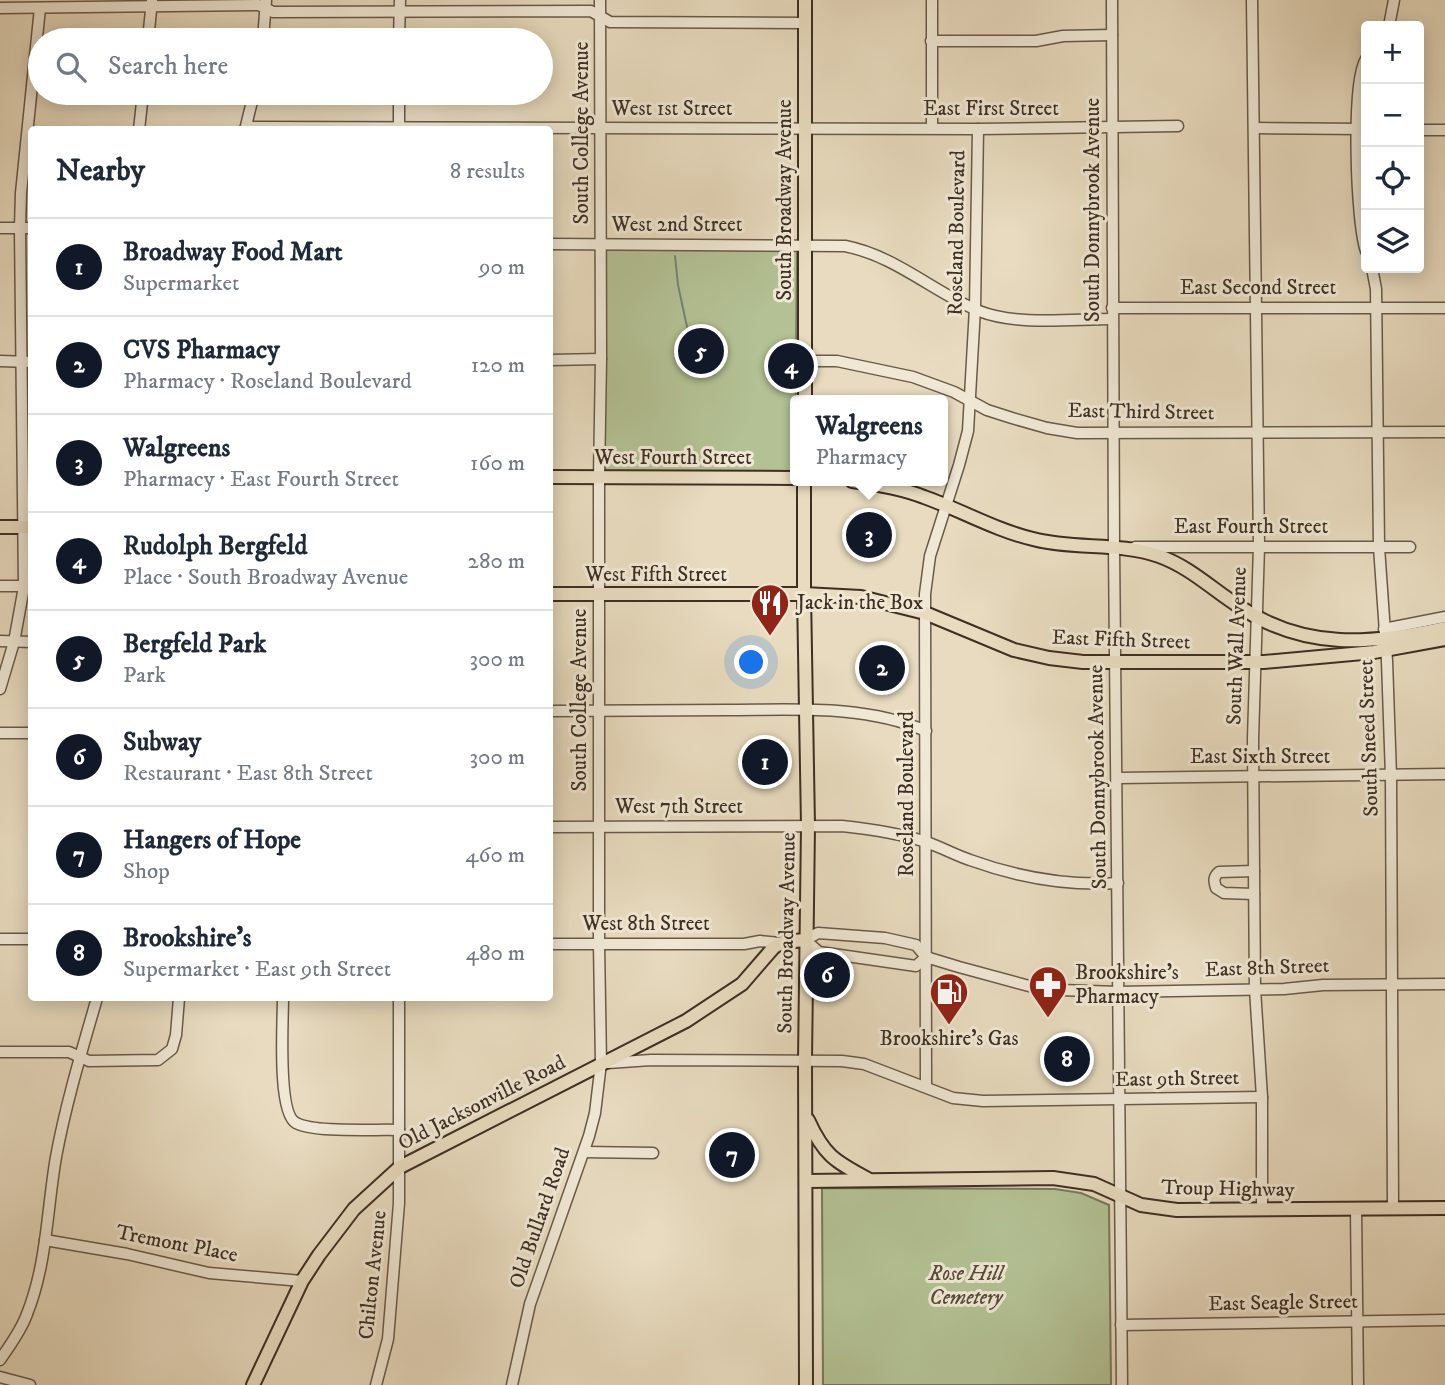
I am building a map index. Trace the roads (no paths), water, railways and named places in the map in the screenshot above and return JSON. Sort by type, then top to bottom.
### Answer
[{"type":"main road","name":"South Broadway Avenue","points":[[805,0],[805,395]]},
{"type":"main road","name":"West Fourth Street","points":[[553,477],[790,478]]},
{"type":"main road","name":"South Broadway Avenue","points":[[804,486],[803,594],[808,826],[805,940],[806,1385]]},
{"type":"main road","name":"East Fourth Street","points":[[881,486],[904,490],[946,505],[985,524],[1030,538],[1055,544],[1118,548],[1158,556],[1176,563],[1257,617]]},
{"type":"main road","points":[[0,527],[27,527]]},
{"type":"main road","name":"West Fifth Street","points":[[553,594],[803,594]]},
{"type":"main road","name":"East Fifth Street","points":[[803,594],[861,597],[925,613],[989,641],[1030,654],[1073,661],[1256,662],[1445,628]]},
{"type":"main road","name":"East Fifth Street","points":[[1257,617],[1315,638],[1347,642],[1445,639]]},
{"type":"main road","points":[[780,943],[805,940]]},
{"type":"main road","name":"Old Jacksonville Road","points":[[253,1385],[302,1281],[354,1209],[400,1167],[686,1021],[742,984],[780,943]]},
{"type":"main road","points":[[805,1113],[823,1150],[838,1163],[871,1181]]},
{"type":"main road","name":"Troup Highway","points":[[806,1181],[1053,1178],[1094,1184],[1130,1202],[1157,1208],[1445,1208]]},
{"type":"street","points":[[400,0],[400,28]]},
{"type":"street","name":"South College Avenue","points":[[600,0],[601,1063]]},
{"type":"street","points":[[932,0],[932,128]]},
{"type":"street","name":"South Donnybrook Avenue","points":[[1112,0],[1112,314],[1118,548],[1116,663],[1122,1385]]},
{"type":"street","name":"South Wall Avenue","points":[[1252,0],[1259,546],[1253,776],[1255,989],[1262,1097],[1262,1210]]},
{"type":"street","points":[[1390,21],[1394,0]]},
{"type":"street","points":[[149,28],[152,4]]},
{"type":"street","points":[[266,4],[273,12],[591,11],[610,22],[804,23]]},
{"type":"street","points":[[0,8],[266,4]]},
{"type":"street","points":[[264,28],[266,4]]},
{"type":"street","points":[[38,28],[40,8]]},
{"type":"street","points":[[932,41],[1036,41],[1063,36],[1112,35]]},
{"type":"street","points":[[1361,77],[1361,114]]},
{"type":"street","points":[[0,689],[14,642],[24,586],[27,527],[27,362],[19,228],[30,105]]},
{"type":"street","points":[[139,126],[142,105]]},
{"type":"street","points":[[246,126],[251,105]]},
{"type":"street","points":[[399,126],[400,105]]},
{"type":"street","name":"East First Street","points":[[804,128],[1178,126]]},
{"type":"street","name":"West 1st Street","points":[[553,128],[804,128]]},
{"type":"street","points":[[1255,128],[1361,129]]},
{"type":"street","name":"Roseland Boulevard","points":[[926,1087],[925,613],[930,556],[968,431],[975,308],[978,129]]},
{"type":"street","points":[[1424,130],[1445,130]]},
{"type":"street","points":[[1361,232],[1362,147]]},
{"type":"street","points":[[0,228],[28,228]]},
{"type":"street","name":"West 2nd Street","points":[[553,244],[804,245]]},
{"type":"street","name":"East Second Street","points":[[804,245],[845,247],[879,256],[975,308],[1006,317],[1025,319],[1256,307],[1445,308]]},
{"type":"street","name":"South Sneed Street","points":[[1373,273],[1376,289],[1379,547],[1391,776],[1392,1207]]},
{"type":"street","points":[[553,360],[601,359]]},
{"type":"street","name":"East Third Street","points":[[806,360],[837,361],[883,369],[935,384],[970,398],[987,410],[1046,428],[1077,433],[1445,432]]},
{"type":"street","points":[[0,361],[27,362]]},
{"type":"street","name":"East Fourth Street","points":[[1118,548],[1410,547]]},
{"type":"street","points":[[0,586],[24,586]]},
{"type":"street","points":[[1385,640],[1445,617]]},
{"type":"street","points":[[0,641],[28,642]]},
{"type":"street","points":[[553,711],[806,709],[891,719],[926,731]]},
{"type":"street","points":[[0,733],[28,733]]},
{"type":"street","name":"East Sixth Street","points":[[1118,778],[1445,774]]},
{"type":"street","name":"West 7th Street","points":[[553,827],[808,826],[874,830],[925,842],[971,861],[1014,873],[1073,882],[1118,883]]},
{"type":"street","points":[[1254,871],[1219,872],[1214,882],[1216,888],[1224,894],[1254,894]]},
{"type":"street","name":"East 8th Street","points":[[926,957],[916,965],[819,952],[805,940],[818,933],[885,938],[916,945],[926,957],[1029,986],[1118,992],[1445,984]]},
{"type":"street","points":[[0,939],[28,939]]},
{"type":"street","points":[[744,943],[753,948],[762,962]]},
{"type":"street","name":"West 8th Street","points":[[553,944],[780,943]]},
{"type":"street","points":[[0,1360],[27,1315],[45,1240],[56,1157],[72,1080],[96,1001]]},
{"type":"street","points":[[0,1052],[69,1052],[89,1060],[147,1061],[167,1055],[172,1049],[179,1001]]},
{"type":"street","points":[[283,1001],[284,1094],[290,1118],[296,1123],[315,1128],[399,1130]]},
{"type":"street","name":"Chilton Avenue","points":[[376,1385],[388,1339],[396,1254],[400,1167],[399,1001]]},
{"type":"street","points":[[635,1046],[640,1056],[651,1060]]},
{"type":"street","name":"East 9th Street","points":[[601,1063],[651,1060],[842,1060],[864,1064],[953,1098],[983,1101],[1262,1097]]},
{"type":"street","name":"Old Bullard Road","points":[[512,1385],[534,1293],[595,1113],[601,1063]]},
{"type":"street","points":[[584,1152],[653,1153]]},
{"type":"street","points":[[1356,1208],[1358,1385]]},
{"type":"street","name":"Tremont Place","points":[[45,1240],[127,1254],[209,1273],[302,1281]]},
{"type":"street","name":"East Seagle Street","points":[[1121,1325],[1445,1320]]},
{"type":"street","points":[[0,1377],[30,1385]]},
{"type":"waterway","points":[[675,256],[689,336]]},
{"type":"place","name":"Bergfeld Park","points":[[701,351]]},
{"type":"place","name":"Rudolph Bergfeld","points":[[791,366]]},
{"type":"place","name":"Walgreens","points":[[869,535]]},
{"type":"place","name":"Jack in the Box","points":[[770,637]]},
{"type":"place","name":"CVS Pharmacy","points":[[882,668]]},
{"type":"place","name":"Broadway Food Mart","points":[[765,762]]},
{"type":"place","name":"Subway","points":[[827,975]]},
{"type":"place","name":"Brookshire's Pharmacy","points":[[1048,1019]]},
{"type":"place","name":"Brookshire's Gas","points":[[949,1026]]},
{"type":"place","name":"Brookshire's","points":[[1067,1059]]},
{"type":"place","name":"Hangers of Hope","points":[[732,1155]]},
{"type":"park label","name":"Rose Hill Cemetery","points":[[966,1286]]}]
